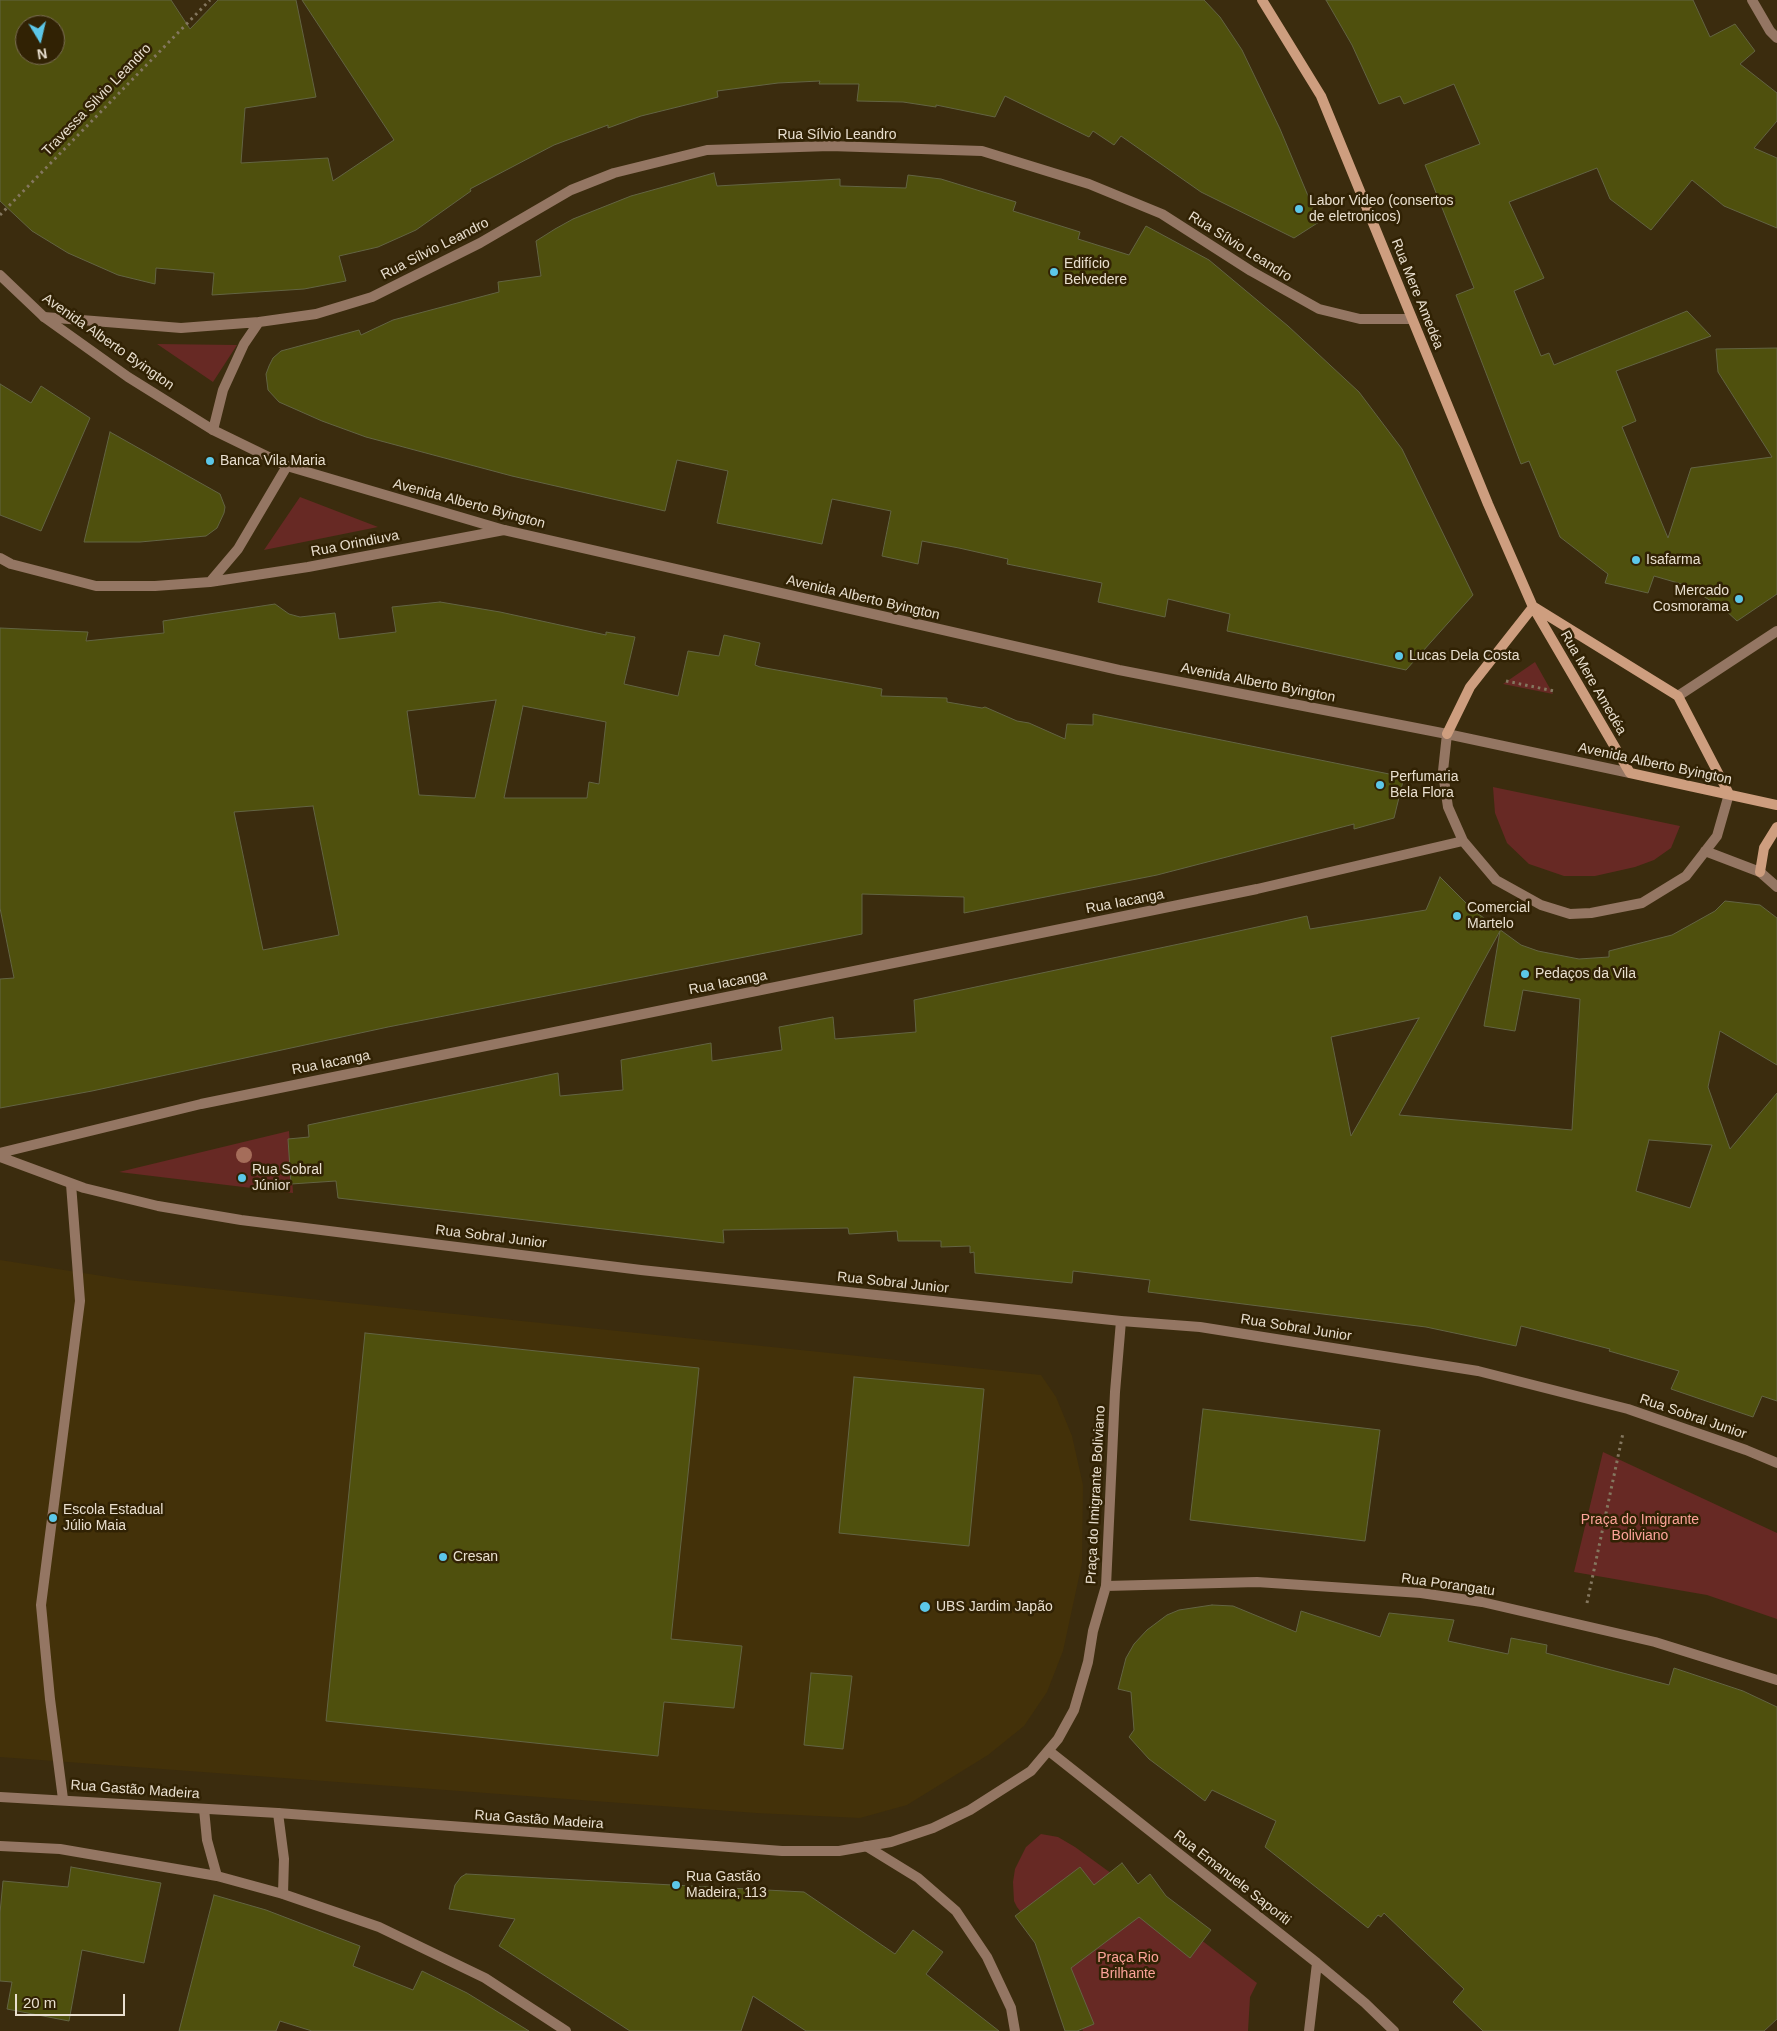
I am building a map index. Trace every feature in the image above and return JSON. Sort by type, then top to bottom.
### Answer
[{"type":"main road","name":"Rua Mere Amedéa","points":[[1262,0],[1321,96],[1488,504],[1533,607],[1630,773]]},
{"type":"main road","name":"Rua Mere Amedéa","points":[[1533,607],[1678,696]]},
{"type":"main road","points":[[1447,734],[1470,687],[1533,607]]},
{"type":"main road","points":[[1678,696],[1729,794]]},
{"type":"main road","name":"Avenida Alberto Byington","points":[[1630,773],[1777,805]]},
{"type":"main road","points":[[1760,872],[1764,848],[1777,826]]},
{"type":"street","points":[[1752,0],[1770,32],[1777,38]]},
{"type":"street","name":"Rua Sílvio Leandro","points":[[44,317],[181,328],[258,322],[316,314],[372,297],[480,243],[571,190],[614,173],[707,150],[830,146],[982,151],[1089,184],[1162,214],[1250,271],[1319,309],[1360,319],[1412,319]]},
{"type":"street","name":"Avenida Alberto Byington","points":[[0,275],[44,317],[128,377],[213,430],[287,466],[504,530],[1119,670],[1447,734],[1630,773]]},
{"type":"street","points":[[213,430],[223,390],[244,344],[258,322]]},
{"type":"street","points":[[210,582],[238,549],[287,466]]},
{"type":"street","name":"Rua Orindiuva","points":[[0,558],[19,566],[96,586],[155,586],[210,582],[308,567],[504,530]]},
{"type":"street","points":[[1678,696],[1777,631]]},
{"type":"street","points":[[1447,734],[1443,771],[1448,808],[1463,841],[1496,880],[1541,905],[1570,914],[1591,913],[1642,903],[1686,876],[1717,836],[1729,794]]},
{"type":"street","name":"Rua Iacanga","points":[[0,1155],[201,1104],[1257,889],[1463,841]]},
{"type":"street","points":[[1705,852],[1760,872],[1777,887]]},
{"type":"street","name":"Rua Sobral Junior","points":[[0,1155],[84,1188],[158,1206],[241,1220],[641,1270],[1121,1321],[1200,1327],[1478,1371],[1628,1409],[1746,1450],[1777,1463]]},
{"type":"street","points":[[62,1800],[41,1605],[80,1301],[71,1184]]},
{"type":"street","name":"Praça do Imigrante Boliviano","points":[[1049,1751],[1074,1710],[1088,1662],[1106,1586],[1121,1321]]},
{"type":"street","name":"Rua Porangatu","points":[[1106,1586],[1257,1582],[1421,1593],[1482,1602],[1655,1642],[1777,1680]]},
{"type":"street","name":"Rua Gastão Madeira","points":[[0,1796],[278,1814],[782,1851],[840,1851],[891,1842],[933,1828],[970,1810],[1031,1771],[1049,1751]]},
{"type":"street","name":"Rua Emanuele Saporiti","points":[[1049,1751],[1317,1963],[1365,2003],[1394,2031]]},
{"type":"street","points":[[204,1809],[207,1840],[217,1876]]},
{"type":"street","points":[[278,1814],[284,1859],[283,1894]]},
{"type":"street","points":[[0,1846],[60,1849],[217,1876],[283,1894],[379,1927],[485,1978],[566,2031]]},
{"type":"street","points":[[866,1846],[918,1878],[956,1911],[987,1957],[1011,2008],[1015,2031]]},
{"type":"street","points":[[1310,2031],[1317,1963]]},
{"type":"path","name":"Travessa Silvio Leandro","points":[[0,215],[210,0]]},
{"type":"path","points":[[1503,681],[1556,691]]},
{"type":"path","points":[[1582,1626],[1628,1409]]},
{"type":"shaded area","name":"Cresan","points":[[0,1260],[128,1280],[1041,1375],[1056,1397],[1072,1436],[1083,1485],[1082,1563],[1063,1651],[1047,1692],[1024,1726],[988,1755],[907,1805],[860,1818],[756,1813],[0,1757]]},
{"type":"green space","points":[[157,344],[237,345],[213,382]]},
{"type":"green space","points":[[300,497],[378,527],[264,550]]},
{"type":"green space","points":[[1535,662],[1553,694],[1503,684]]},
{"type":"green space","points":[[1493,787],[1680,826],[1671,848],[1654,860],[1635,867],[1595,876],[1564,876],[1529,864],[1507,843],[1495,813]]},
{"type":"green space","points":[[289,1131],[293,1193],[119,1172]]},
{"type":"green space","name":"Praça do Imigrante Boliviano","points":[[1603,1452],[1777,1533],[1777,1619],[1707,1595],[1574,1572]]},
{"type":"green space","name":"Praça Rio Brilhante","points":[[1041,1834],[1058,1837],[1075,1847],[1174,1919],[1257,1983],[1250,1997],[1248,2031],[1083,2031],[1037,1933],[1014,1901],[1013,1882],[1015,1869],[1026,1847]]},
{"type":"building","points":[[0,0],[171,0],[190,29],[218,0],[296,0],[316,97],[245,108],[241,163],[328,158],[333,181],[394,140],[302,0],[1204,0],[1220,17],[1242,50],[1280,129],[1319,222],[1294,238],[1201,192],[1121,136],[1114,145],[1093,131],[1089,137],[1005,96],[995,117],[936,105],[936,107],[903,102],[857,101],[859,84],[819,84],[820,81],[778,83],[717,91],[718,97],[641,116],[608,128],[608,125],[554,145],[470,189],[471,191],[416,230],[378,247],[339,256],[346,281],[304,289],[212,295],[214,273],[156,268],[155,284],[118,275],[68,253],[32,231],[0,201]]},
{"type":"building","points":[[1326,0],[1693,0],[1710,37],[1735,24],[1755,51],[1740,64],[1777,93],[1777,121],[1754,148],[1777,158],[1777,228],[1724,206],[1692,180],[1651,230],[1610,199],[1597,168],[1509,202],[1544,278],[1514,291],[1541,356],[1549,353],[1554,365],[1687,311],[1711,336],[1616,371],[1636,421],[1622,427],[1668,538],[1691,468],[1772,457],[1718,372],[1716,349],[1777,348],[1777,594],[1737,621],[1724,609],[1685,585],[1654,576],[1648,593],[1605,583],[1608,574],[1560,537],[1529,461],[1521,464],[1456,295],[1474,288],[1425,165],[1480,144],[1454,84],[1404,104],[1400,96],[1379,104],[1352,45]]},
{"type":"building","points":[[714,173],[717,186],[840,179],[840,186],[906,188],[908,175],[941,179],[1016,202],[1013,211],[1080,232],[1078,239],[1129,255],[1146,226],[1209,260],[1288,326],[1359,392],[1402,449],[1473,595],[1406,670],[1227,631],[1230,614],[1168,599],[1165,617],[1098,602],[1102,583],[1007,564],[1008,559],[959,548],[922,541],[918,564],[882,556],[891,511],[832,499],[822,544],[717,523],[728,471],[677,460],[665,511],[512,476],[366,437],[322,421],[279,402],[268,390],[266,374],[273,358],[281,351],[359,330],[361,335],[393,320],[499,292],[498,282],[541,276],[536,241],[555,229],[573,219],[631,196]]},
{"type":"building","points":[[0,384],[31,403],[41,386],[90,418],[41,531],[0,515]]},
{"type":"building","points":[[110,432],[220,494],[225,507],[217,528],[206,536],[140,542],[84,542]]},
{"type":"building","points":[[440,602],[500,612],[606,635],[606,632],[635,637],[624,684],[678,696],[688,651],[719,656],[724,635],[760,643],[755,665],[760,667],[882,689],[881,696],[947,698],[947,702],[985,707],[1065,739],[1067,724],[1093,725],[1093,714],[1404,777],[1394,818],[1354,829],[1354,824],[1157,875],[964,913],[964,897],[862,894],[862,934],[388,1027],[92,1091],[0,1108],[0,979],[14,978],[0,908],[0,628],[88,632],[86,641],[164,633],[163,621],[275,604],[289,614],[300,617],[335,613],[339,639],[396,632],[392,607]],"holes":[[[496,700],[475,798],[419,795],[407,711]],[[523,706],[606,722],[599,784],[589,782],[587,798],[504,798]],[[313,806],[339,935],[263,950],[234,812]]]},
{"type":"building","points":[[1440,877],[1473,910],[1521,945],[1538,951],[1579,959],[1609,957],[1609,951],[1672,935],[1715,911],[1725,901],[1760,905],[1777,918],[1777,1065],[1720,1031],[1708,1087],[1730,1149],[1777,1093],[1777,1401],[1762,1396],[1753,1417],[1671,1389],[1679,1371],[1609,1351],[1610,1349],[1521,1326],[1516,1346],[1426,1327],[1148,1292],[1150,1280],[1073,1271],[1072,1283],[975,1273],[974,1252],[970,1253],[970,1246],[941,1247],[941,1241],[898,1241],[897,1231],[849,1234],[848,1228],[723,1230],[724,1243],[338,1198],[336,1181],[291,1184],[288,1139],[309,1137],[308,1125],[558,1073],[560,1096],[623,1090],[621,1060],[711,1043],[712,1061],[782,1050],[779,1027],[833,1017],[835,1039],[916,1032],[914,1000],[1307,916],[1310,929],[1426,910]],"holes":[[[1500,931],[1484,1026],[1515,1031],[1523,990],[1580,999],[1572,1130],[1399,1115]],[[1419,1018],[1351,1136],[1331,1037]],[[1649,1140],[1712,1145],[1690,1208],[1636,1191]]]},
{"type":"building","points":[[365,1333],[699,1368],[671,1639],[742,1646],[734,1708],[664,1702],[658,1756],[326,1721]]},
{"type":"building","points":[[854,1377],[984,1389],[969,1546],[839,1533]]},
{"type":"building","points":[[1203,1409],[1380,1430],[1365,1541],[1190,1520]]},
{"type":"building","points":[[1212,1605],[1233,1606],[1296,1632],[1301,1611],[1380,1637],[1389,1613],[1454,1620],[1448,1641],[1508,1654],[1511,1638],[1547,1645],[1546,1653],[1669,1685],[1674,1668],[1743,1691],[1777,1707],[1777,2019],[1764,2031],[1483,2031],[1453,2002],[1464,1989],[1384,1913],[1381,1917],[1378,1915],[1368,1928],[1265,1847],[1276,1821],[1212,1790],[1205,1801],[1149,1759],[1129,1737],[1134,1730],[1131,1692],[1118,1689],[1126,1658],[1134,1644],[1147,1630],[1167,1615],[1179,1610]]},
{"type":"building","points":[[811,1673],[852,1676],[843,1749],[804,1745]]},
{"type":"building","points":[[1122,1863],[1138,1884],[1150,1874],[1166,1896],[1211,1930],[1190,1958],[1139,1917],[1071,1968],[1094,2024],[1077,2031],[1065,2031],[1035,1943],[1015,1916],[1080,1867],[1094,1885]]},
{"type":"building","points":[[71,1867],[161,1883],[144,1963],[82,1950],[69,2021],[7,2009],[12,1982],[0,1981],[0,1913],[3,1881],[68,1887]]},
{"type":"building","points":[[466,1874],[804,1892],[895,1954],[913,1930],[943,1952],[926,1974],[999,2031],[806,2031],[753,1996],[741,2031],[630,2031],[499,1946],[515,1919],[449,1909],[455,1885]]},
{"type":"building","points":[[214,1895],[266,1910],[360,1946],[353,1966],[413,1990],[422,1971],[467,1993],[529,2031],[312,2031],[280,2021],[276,2031],[179,2031]]},
{"type":"place","name":"Labor Video (consertos de eletronicos)","points":[[1299,209]]},
{"type":"place","name":"Edifício Belvedere","points":[[1054,272]]},
{"type":"place","name":"Banca Vila Maria","points":[[210,461]]},
{"type":"place","name":"Isafarma","points":[[1636,560]]},
{"type":"place","name":"Mercado Cosmorama","points":[[1739,599]]},
{"type":"place","name":"Lucas Dela Costa","points":[[1399,656]]},
{"type":"place","name":"Perfumaria Bela Flora","points":[[1380,785]]},
{"type":"place","name":"Comercial Martelo","points":[[1457,916]]},
{"type":"place","name":"Pedaços da Vila","points":[[1525,974]]},
{"type":"place","name":"Rua Sobral Júnior","points":[[242,1178]]},
{"type":"place","name":"Escola Estadual Júlio Maia","points":[[53,1518]]},
{"type":"place","name":"Cresan","points":[[443,1557]]},
{"type":"place","name":"UBS Jardim Japão","points":[[925,1607]]},
{"type":"place","name":"Rua Gastão Madeira, 113","points":[[676,1885]]}]
